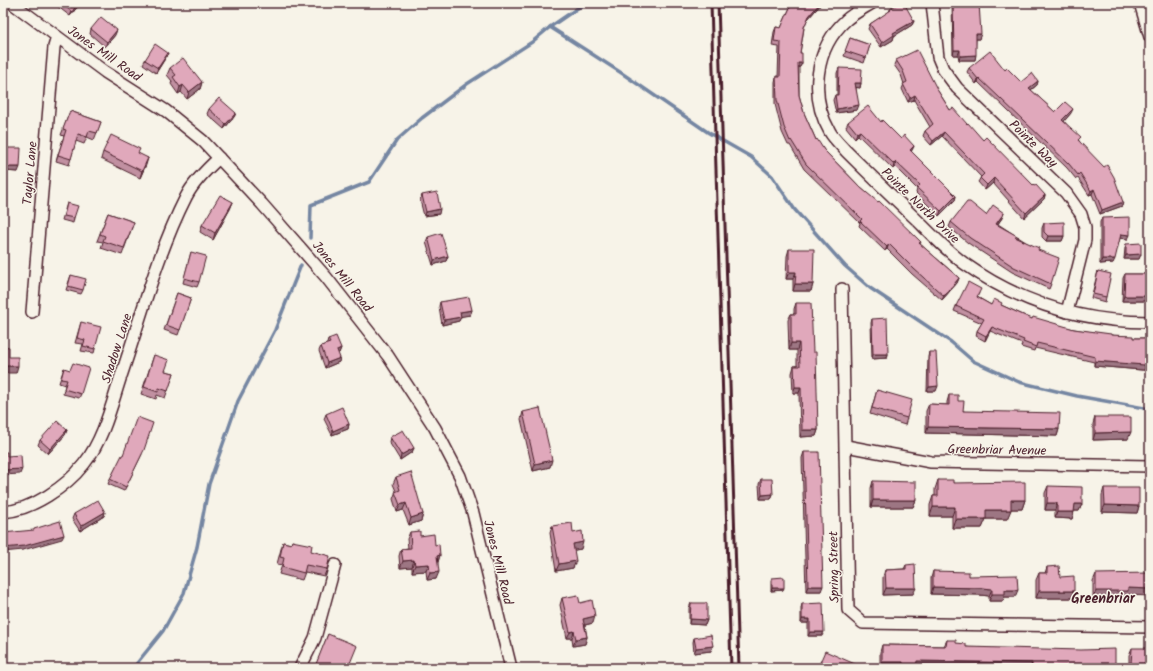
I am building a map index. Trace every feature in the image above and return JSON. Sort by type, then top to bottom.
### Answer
[{"type":"street","name":"Jones Mill Road","points":[[12,3],[57,37],[185,125],[219,158],[293,239],[357,316],[412,391],[448,451],[460,476],[473,512],[511,668]]},
{"type":"street","name":"Pointe North Drive","points":[[872,3],[847,19],[835,32],[825,47],[820,63],[817,91],[822,113],[830,133],[846,152],[940,243],[964,263],[1010,291],[1034,302],[1067,312],[1109,320],[1150,322]]},
{"type":"street","name":"Pointe Way","points":[[932,3],[938,57],[948,78],[1066,193],[1081,214],[1085,227],[1085,240],[1067,312]]},
{"type":"street","points":[[1140,3],[1150,37]]},
{"type":"street","name":"Taylor Lane","points":[[32,312],[54,47],[57,37]]},
{"type":"street","name":"Shadow Lane","points":[[3,512],[11,511],[52,495],[84,465],[94,448],[108,417],[167,240],[186,195],[219,158]]},
{"type":"street","name":"Spring Street","points":[[842,289],[842,373],[846,446],[848,610],[863,623],[1150,627]]},
{"type":"street","name":"Greenbriar Avenue","points":[[846,446],[931,462],[1150,466]]},
{"type":"street","points":[[300,668],[315,638],[335,565]]},
{"type":"building","points":[[61,3],[78,3],[72,12]]},
{"type":"building","points":[[792,3],[820,3],[809,16],[804,27],[800,53],[802,53],[802,63],[798,63],[799,95],[804,113],[816,140],[817,139],[824,150],[861,188],[878,202],[879,201],[921,242],[919,243],[959,278],[944,296],[889,244],[887,247],[860,221],[862,219],[806,164],[791,140],[790,141],[784,127],[777,100],[776,77],[780,77],[781,42],[774,41],[776,27],[781,28]]},
{"type":"building","points":[[899,3],[904,3],[914,21],[893,33],[894,35],[882,43],[870,24]]},
{"type":"building","points":[[953,3],[979,3],[981,34],[976,34],[976,55],[960,56],[960,50],[954,50]]},
{"type":"building","points":[[101,17],[117,30],[107,42],[91,29]]},
{"type":"building","points":[[850,38],[870,45],[866,58],[845,51]]},
{"type":"building","points":[[155,44],[168,53],[158,68],[145,60]]},
{"type":"building","points":[[917,50],[938,91],[950,110],[953,108],[983,140],[986,137],[1034,186],[1036,185],[1045,195],[1026,213],[994,178],[987,185],[980,178],[984,174],[944,132],[933,141],[925,131],[933,124],[915,95],[910,98],[903,84],[907,82],[903,71],[896,60]]},
{"type":"building","points":[[990,51],[1005,70],[1007,68],[1021,82],[1032,73],[1038,81],[1029,88],[1055,112],[1065,102],[1073,109],[1062,120],[1081,137],[1078,140],[1104,167],[1107,165],[1114,177],[1123,202],[1102,210],[1094,189],[1091,191],[1080,173],[1078,175],[1069,164],[979,78],[978,79],[969,68]]},
{"type":"building","points":[[183,58],[202,82],[189,92],[183,85],[180,87],[173,77],[176,75],[170,68]]},
{"type":"building","points":[[839,68],[862,69],[861,83],[855,83],[859,105],[837,109],[835,95],[838,95]]},
{"type":"building","points":[[219,98],[236,113],[226,124],[209,109]]},
{"type":"building","points":[[868,106],[881,122],[882,120],[901,139],[904,135],[914,146],[910,150],[956,196],[941,211],[917,188],[920,185],[896,162],[894,164],[860,131],[857,133],[848,122]]},
{"type":"building","points":[[70,111],[101,122],[97,133],[89,131],[87,137],[78,134],[71,159],[58,155],[66,130],[63,129]]},
{"type":"building","points":[[111,135],[140,149],[138,153],[148,158],[142,171],[103,152]]},
{"type":"building","points":[[7,148],[21,148],[20,167],[6,167]]},
{"type":"building","points":[[437,192],[440,209],[426,212],[422,195]]},
{"type":"building","points":[[220,195],[233,202],[215,233],[202,225]]},
{"type":"building","points":[[967,202],[970,202],[986,215],[993,205],[1004,213],[996,224],[1019,237],[1015,237],[1039,248],[1038,250],[1059,258],[1051,284],[1014,267],[970,238],[951,222]]},
{"type":"building","points":[[67,203],[78,206],[74,218],[64,216]]},
{"type":"building","points":[[108,213],[134,222],[124,248],[103,241],[105,236],[100,234]]},
{"type":"building","points":[[1130,217],[1130,235],[1121,234],[1115,259],[1102,259],[1102,218]]},
{"type":"building","points":[[1064,222],[1064,236],[1048,236],[1044,232],[1044,223]]},
{"type":"building","points":[[441,233],[448,256],[434,260],[428,237]]},
{"type":"building","points":[[1141,243],[1141,254],[1126,255],[1126,244]]},
{"type":"building","points":[[789,249],[814,249],[813,284],[795,284],[796,272],[789,272]]},
{"type":"building","points":[[191,252],[206,256],[199,282],[184,278]]},
{"type":"building","points":[[1098,271],[1111,274],[1106,297],[1093,294]]},
{"type":"building","points":[[1125,274],[1150,274],[1150,296],[1124,296]]},
{"type":"building","points":[[71,275],[86,279],[83,290],[68,286]]},
{"type":"building","points":[[968,282],[981,289],[977,297],[991,305],[994,299],[1002,303],[1001,305],[1032,319],[1033,317],[1074,329],[1111,335],[1133,336],[1133,338],[1150,338],[1150,365],[1095,361],[1095,357],[1037,343],[1036,347],[1023,342],[1024,340],[992,327],[986,336],[977,331],[984,319],[956,306]]},
{"type":"building","points":[[177,293],[191,298],[180,330],[166,325]]},
{"type":"building","points":[[469,297],[472,310],[460,312],[461,317],[444,320],[440,302]]},
{"type":"building","points":[[796,303],[811,303],[813,352],[816,352],[818,430],[802,430],[801,387],[795,387],[794,366],[800,366],[799,343],[791,343],[791,314],[796,314]]},
{"type":"building","points":[[887,318],[888,354],[873,354],[872,319]]},
{"type":"building","points":[[81,322],[101,327],[95,349],[83,346],[85,340],[77,338]]},
{"type":"building","points":[[336,336],[341,348],[337,350],[340,358],[327,363],[321,346],[330,343],[328,339]]},
{"type":"building","points":[[3,346],[9,347],[9,357],[18,357],[18,366],[3,366]]},
{"type":"building","points":[[929,352],[936,352],[938,386],[929,387]]},
{"type":"building","points":[[154,355],[169,360],[165,371],[174,373],[168,391],[159,388],[158,392],[144,387]]},
{"type":"building","points":[[73,363],[89,368],[81,394],[64,389],[67,380],[61,379],[64,368],[70,370]]},
{"type":"building","points":[[877,390],[912,400],[907,418],[872,408]]},
{"type":"building","points":[[949,395],[958,395],[958,401],[964,401],[963,411],[1060,413],[1059,429],[928,427],[929,404],[949,405]]},
{"type":"building","points":[[342,407],[349,424],[333,431],[326,414]]},
{"type":"building","points":[[540,408],[552,460],[535,464],[523,412]]},
{"type":"building","points":[[137,417],[153,423],[144,450],[126,487],[110,479],[123,455]]},
{"type":"building","points":[[1095,417],[1131,417],[1131,432],[1095,433]]},
{"type":"building","points":[[57,421],[67,430],[50,449],[40,440]]},
{"type":"building","points":[[403,430],[414,448],[401,455],[390,437]]},
{"type":"building","points":[[3,452],[7,452],[7,456],[21,455],[22,469],[3,470]]},
{"type":"building","points":[[804,452],[819,452],[823,586],[808,586]]},
{"type":"building","points":[[411,472],[423,514],[411,518],[406,503],[400,505],[395,492],[400,490],[396,477]]},
{"type":"building","points":[[761,479],[772,479],[773,494],[762,495]]},
{"type":"building","points":[[938,480],[953,480],[953,483],[1025,482],[1025,500],[1011,500],[1011,510],[986,510],[986,519],[955,519],[955,507],[933,507],[933,496],[938,496]]},
{"type":"building","points":[[873,481],[916,482],[916,500],[873,500]]},
{"type":"building","points":[[1048,486],[1082,487],[1082,504],[1075,504],[1074,512],[1057,512],[1057,503],[1047,503]]},
{"type":"building","points":[[1104,488],[1139,488],[1139,506],[1105,505]]},
{"type":"building","points":[[98,500],[105,512],[81,526],[74,514]]},
{"type":"building","points":[[60,521],[64,535],[24,546],[3,548],[3,533],[34,530]]},
{"type":"building","points":[[572,523],[573,533],[582,531],[583,542],[573,544],[576,561],[559,564],[552,526]]},
{"type":"building","points":[[420,531],[420,536],[434,534],[435,545],[439,544],[440,555],[437,556],[439,572],[430,573],[429,564],[415,565],[414,560],[403,561],[401,549],[411,548],[410,532]]},
{"type":"building","points":[[292,541],[312,545],[311,551],[330,556],[327,569],[306,565],[304,573],[282,567],[284,558],[280,557],[283,542],[291,544]]},
{"type":"building","points":[[915,564],[916,588],[886,588],[885,570],[906,569],[906,565]]},
{"type":"building","points":[[1059,566],[1060,577],[1074,576],[1074,591],[1039,591],[1039,573],[1047,573],[1047,567]]},
{"type":"building","points":[[933,571],[969,572],[969,576],[1017,575],[1018,590],[1005,590],[1005,594],[992,594],[992,589],[933,587]]},
{"type":"building","points":[[1150,573],[1150,589],[1128,588],[1128,591],[1096,591],[1096,574]]},
{"type":"building","points":[[784,577],[784,588],[772,588],[772,578]]},
{"type":"building","points":[[578,595],[580,603],[592,600],[595,616],[583,619],[587,637],[576,639],[574,631],[570,632],[562,598]]},
{"type":"building","points":[[691,603],[707,603],[707,620],[690,619]]},
{"type":"building","points":[[823,603],[824,632],[810,632],[810,619],[802,619],[802,604]]},
{"type":"building","points":[[328,634],[357,646],[348,668],[328,668],[316,664]]},
{"type":"building","points":[[711,635],[713,646],[696,648],[694,638]]},
{"type":"building","points":[[947,640],[956,640],[956,643],[966,644],[966,647],[1081,650],[1115,649],[1115,665],[1105,665],[1105,668],[1094,668],[1094,665],[1032,668],[1032,663],[917,661],[916,668],[903,668],[903,662],[882,662],[882,645],[946,646]]},
{"type":"building","points":[[1132,648],[1150,648],[1150,668],[1146,668],[1146,664],[1131,664]]},
{"type":"building","points":[[825,651],[864,668],[818,667]]},
{"type":"waterway","points":[[310,238],[311,205],[369,182],[397,140],[422,118],[467,84],[532,42],[550,27],[585,3]]},
{"type":"waterway","points":[[550,27],[623,74],[709,133],[751,157],[772,176],[795,210],[845,266],[870,288],[951,342],[973,361],[1019,382],[1077,396],[1150,409]]},
{"type":"waterway","points":[[133,668],[163,631],[184,593],[197,547],[209,484],[238,401],[275,330],[301,265]]},
{"type":"railway","points":[[711,3],[731,668]]},
{"type":"railway","points":[[718,3],[739,668]]},
{"type":"district","name":"Greenbriar","points":[[1103,598]]}]
